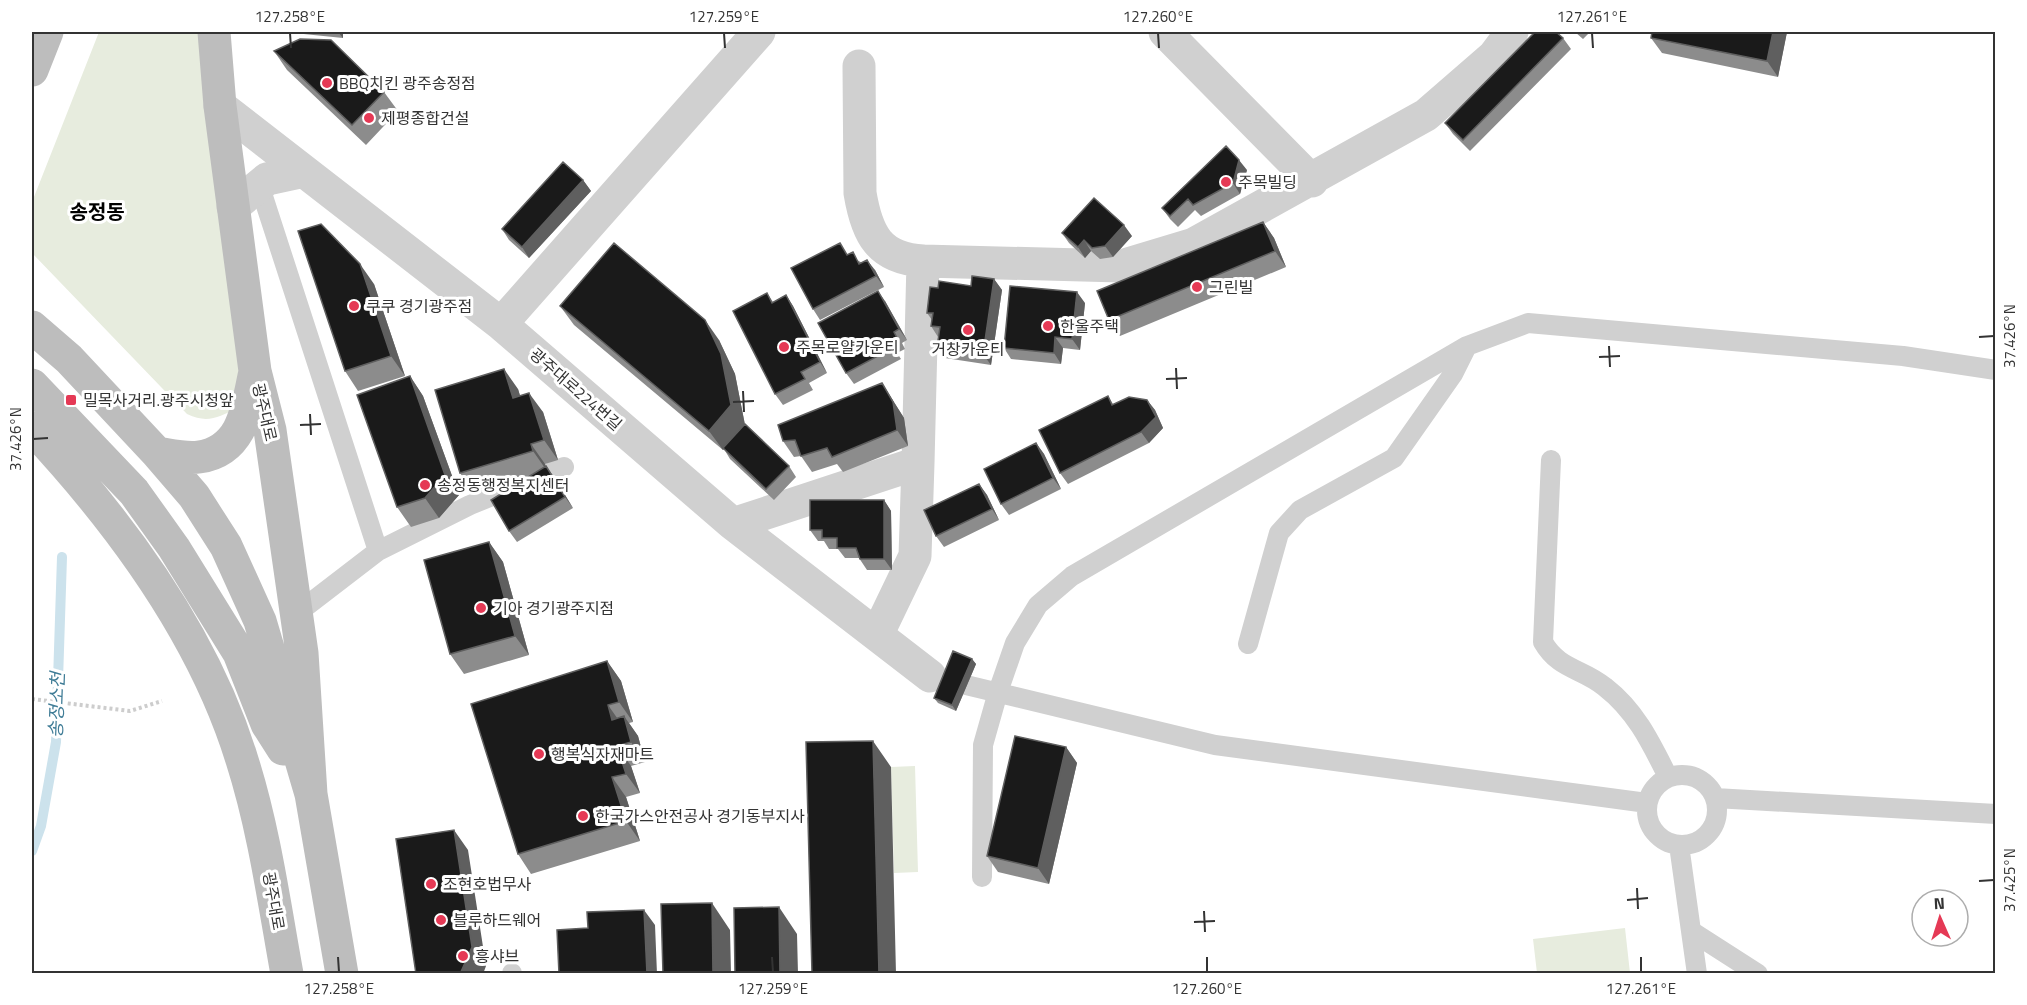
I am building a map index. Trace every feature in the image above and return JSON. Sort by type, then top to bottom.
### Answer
[{"type":"street","points":[[32,70],[47,32]]},
{"type":"street","name":"광주대로","points":[[214,32],[220,106],[255,371],[270,429],[302,653],[311,794],[342,974]]},
{"type":"street","points":[[501,324],[759,32]]},
{"type":"street","points":[[1165,32],[1312,181]]},
{"type":"street","points":[[859,66],[860,193],[863,212],[878,245],[890,255],[905,260],[924,261],[1121,266],[1194,244],[1312,181],[1426,115],[1494,56],[1512,32]]},
{"type":"street","name":"광주대로224번길","points":[[220,106],[501,324],[733,525],[930,676]]},
{"type":"street","points":[[233,207],[259,183],[304,171]]},
{"type":"street","points":[[877,635],[915,556],[924,261]]},
{"type":"street","name":"광주대로","points":[[32,327],[69,359],[157,453],[194,496],[226,546],[260,621],[311,794]]},
{"type":"street","points":[[157,453],[199,457],[230,444],[245,418],[255,371]]},
{"type":"street","points":[[32,385],[134,492],[174,548],[239,653],[267,724],[311,794]]},
{"type":"street","name":"광주대로","points":[[32,428],[43,451],[81,480],[119,530],[174,614],[215,692],[242,758],[262,827],[287,974]]},
{"type":"street","points":[[733,525],[918,463]]},
{"type":"lane","points":[[259,183],[378,551]]},
{"type":"lane","points":[[982,877],[983,745],[1015,643],[1038,605],[1072,576],[1467,346],[1528,323],[1903,357],[1995,370]]},
{"type":"lane","points":[[1248,644],[1279,533],[1300,510],[1394,458],[1453,374],[1467,346]]},
{"type":"lane","points":[[1551,460],[1543,642],[1551,656],[1569,668],[1604,685],[1627,706],[1644,730],[1668,777]]},
{"type":"lane","points":[[296,614],[378,551],[470,505],[564,467]]},
{"type":"lane","points":[[930,676],[1215,745],[1647,803]]},
{"type":"lane","points":[[1691,775],[1710,788],[1715,798],[1716,821],[1710,831],[1696,842],[1679,845],[1657,835],[1646,815],[1647,803],[1658,783],[1668,777],[1691,775]]},
{"type":"lane","points":[[1715,798],[1995,814]]},
{"type":"lane","points":[[1679,845],[1697,974]]},
{"type":"lane","points":[[1691,931],[1758,974]]},
{"type":"path","points":[[32,699],[130,711],[162,701]]},
{"type":"shaded area","points":[[99,32],[198,32],[242,386],[238,408],[219,416],[201,419],[187,414],[32,253],[32,202]]},
{"type":"shaded area","points":[[915,766],[918,872],[894,873],[891,767]]},
{"type":"shaded area","points":[[1625,928],[1630,973],[1537,973],[1533,939]]},
{"type":"building","points":[[1535,32],[1556,32],[1563,38],[1463,140],[1445,123]]},
{"type":"building","points":[[1652,32],[1773,32],[1767,61],[1651,38]]},
{"type":"building","points":[[300,39],[331,40],[384,92],[352,125],[274,51]]},
{"type":"building","points":[[1226,146],[1239,160],[1233,183],[1193,205],[1188,199],[1170,216],[1162,208]]},
{"type":"building","points":[[563,162],[583,180],[522,247],[502,229]]},
{"type":"building","points":[[1094,198],[1124,225],[1105,246],[1092,248],[1084,240],[1078,247],[1062,233]]},
{"type":"building","points":[[1263,222],[1275,251],[1109,320],[1097,291]]},
{"type":"building","points":[[321,224],[360,264],[391,356],[345,371],[298,231]]},
{"type":"building","points":[[614,243],[705,320],[721,354],[731,405],[709,431],[560,306]]},
{"type":"building","points":[[840,243],[847,255],[853,252],[859,264],[867,260],[876,276],[813,309],[791,268]]},
{"type":"building","name":"거창카운티","points":[[972,276],[994,279],[983,354],[937,347],[940,327],[931,326],[933,313],[927,313],[930,287],[938,288],[939,281],[971,286]]},
{"type":"building","name":"한울주택","points":[[1010,286],[1077,292],[1072,339],[1055,337],[1054,353],[1004,348]]},
{"type":"building","points":[[878,291],[899,329],[894,332],[897,338],[890,342],[893,348],[846,373],[818,323]]},
{"type":"building","name":"주목로얄카운티","points":[[767,293],[772,303],[786,295],[820,362],[801,372],[805,379],[775,394],[733,311]]},
{"type":"building","points":[[504,369],[513,398],[529,393],[544,440],[531,444],[533,451],[460,473],[435,390]]},
{"type":"building","points":[[410,376],[445,475],[425,498],[397,507],[357,395]]},
{"type":"building","points":[[882,383],[893,402],[897,430],[832,457],[827,448],[801,456],[795,440],[783,441],[778,425]]},
{"type":"building","points":[[1108,396],[1112,405],[1129,397],[1147,400],[1156,417],[1141,432],[1060,473],[1039,430]]},
{"type":"building","points":[[745,424],[789,466],[766,489],[723,448]]},
{"type":"building","points":[[1036,443],[1053,478],[1001,504],[984,469]]},
{"type":"building","points":[[546,466],[565,497],[509,531],[491,500]]},
{"type":"building","points":[[979,484],[992,509],[936,536],[924,510]]},
{"type":"building","points":[[810,500],[884,500],[884,559],[860,559],[856,548],[837,548],[837,538],[822,538],[822,530],[810,530]]},
{"type":"building","points":[[489,542],[515,636],[450,654],[424,560]]},
{"type":"building","points":[[953,651],[972,659],[952,705],[934,698]]},
{"type":"building","points":[[607,661],[619,702],[608,705],[612,720],[624,716],[631,742],[617,746],[626,774],[612,777],[626,821],[518,854],[471,704]]},
{"type":"building","points":[[1015,736],[1066,747],[1038,868],[987,856]]},
{"type":"building","points":[[873,741],[879,974],[812,974],[806,742]]},
{"type":"building","points":[[454,830],[472,947],[460,974],[416,974],[396,839]]},
{"type":"building","points":[[712,903],[713,974],[663,974],[661,904]]},
{"type":"building","points":[[779,907],[780,974],[735,974],[734,908]]},
{"type":"building","points":[[644,910],[647,974],[559,974],[557,930],[588,928],[587,912]]},
{"type":"waterway","name":"송정소천","points":[[32,851],[41,826],[56,742],[62,557]]},
{"type":"place","name":"BBQ치킨 광주송정점","points":[[327,83]]},
{"type":"place","name":"제평종합건설","points":[[369,118]]},
{"type":"place","name":"주목빌딩","points":[[1226,182]]},
{"type":"place","name":"그린빌","points":[[1197,287]]},
{"type":"place","name":"쿠쿠 경기광주점","points":[[354,306]]},
{"type":"place","name":"한울주택","points":[[1048,326]]},
{"type":"place","name":"거창카운티","points":[[968,330]]},
{"type":"place","name":"주목로얄카운티","points":[[784,347]]},
{"type":"place","name":"밀목사거리.광주시청앞","points":[[71,400]]},
{"type":"place","name":"송정동행정복지센터","points":[[425,485]]},
{"type":"place","name":"기아 경기광주지점","points":[[481,608]]},
{"type":"place","name":"행복식자재마트","points":[[539,754]]},
{"type":"place","name":"한국가스안전공사 경기동부지사","points":[[583,816]]},
{"type":"place","name":"조현호법무사","points":[[431,884]]},
{"type":"place","name":"블루하드웨어","points":[[441,920]]},
{"type":"place","name":"흥샤브","points":[[463,956]]},
{"type":"district","name":"송정동","points":[[97,212]]}]
